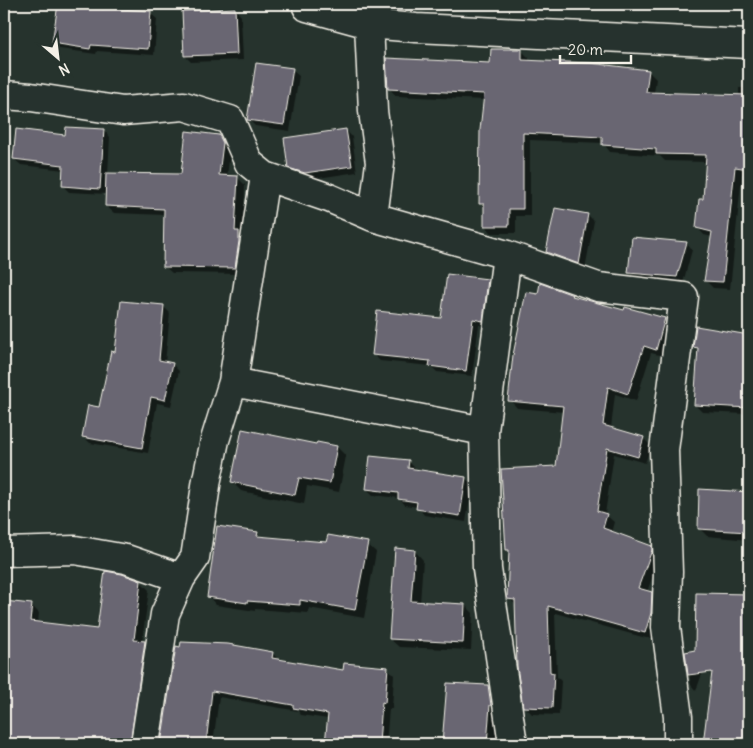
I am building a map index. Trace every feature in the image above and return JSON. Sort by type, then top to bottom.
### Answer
[{"type":"street","points":[[307,4],[307,7],[369,24],[416,28],[749,44]]},
{"type":"street","points":[[369,24],[374,111],[380,163],[373,217]]},
{"type":"street","points":[[4,95],[31,97],[123,111],[184,106],[212,114],[230,120],[249,163],[265,176],[329,198],[373,217],[507,255],[598,287],[684,297],[664,450],[668,572],[666,626],[678,717],[678,744]]},
{"type":"street","points":[[145,744],[165,614],[181,578],[195,558],[213,450],[233,382],[265,176]]},
{"type":"street","points":[[507,255],[484,430],[488,569],[513,744]]},
{"type":"street","points":[[233,382],[484,430]]},
{"type":"street","points":[[4,552],[76,550],[126,559],[181,578]]},
{"type":"building","points":[[58,4],[104,9],[151,11],[148,49],[91,45],[90,49],[52,43]]},
{"type":"building","points":[[235,8],[237,54],[184,56],[182,11]]},
{"type":"building","points":[[491,49],[522,49],[522,60],[590,63],[649,70],[646,92],[749,95],[749,169],[735,167],[723,282],[704,281],[712,232],[696,228],[699,199],[703,199],[706,155],[656,154],[656,149],[602,145],[602,137],[523,133],[523,209],[509,209],[509,226],[484,226],[484,204],[479,204],[480,130],[484,94],[388,89],[386,58],[490,63]]},
{"type":"building","points":[[256,63],[293,68],[284,125],[247,120]]},
{"type":"building","points":[[66,127],[104,129],[100,189],[62,186],[63,165],[13,159],[16,129],[65,135]]},
{"type":"building","points":[[346,129],[352,166],[305,173],[288,168],[284,138]]},
{"type":"building","points":[[186,131],[219,135],[223,143],[219,175],[238,176],[235,231],[239,231],[239,241],[235,268],[163,267],[164,209],[105,206],[106,173],[181,174]]},
{"type":"building","points":[[555,208],[588,214],[579,264],[546,252]]},
{"type":"building","points":[[632,237],[687,242],[677,277],[628,273]]},
{"type":"building","points":[[447,274],[488,279],[483,321],[473,319],[466,371],[429,366],[430,361],[372,355],[377,311],[441,318]]},
{"type":"building","points":[[540,283],[572,296],[624,310],[625,307],[665,318],[656,350],[644,346],[628,394],[608,387],[603,425],[644,437],[638,457],[607,448],[597,511],[607,514],[603,528],[652,546],[638,588],[652,592],[651,613],[645,633],[548,606],[550,672],[554,673],[552,708],[523,707],[517,667],[515,600],[507,599],[509,550],[506,550],[501,469],[556,466],[563,406],[508,401],[513,355],[526,292],[538,294]]},
{"type":"building","points":[[121,301],[164,305],[159,360],[173,363],[165,400],[151,397],[142,448],[82,437],[88,405],[99,407],[111,351],[115,352]]},
{"type":"building","points":[[696,326],[749,335],[749,408],[694,405],[698,348],[693,347]]},
{"type":"building","points":[[242,429],[316,444],[317,442],[337,446],[330,483],[299,478],[295,495],[231,482]]},
{"type":"building","points":[[370,456],[409,460],[408,468],[466,477],[460,516],[416,509],[417,502],[398,499],[398,493],[366,489]]},
{"type":"building","points":[[699,489],[749,492],[749,532],[698,529]]},
{"type":"building","points":[[217,526],[258,532],[257,536],[326,542],[328,535],[368,542],[355,610],[300,600],[300,605],[247,601],[247,603],[207,597]]},
{"type":"building","points":[[395,548],[415,550],[411,601],[465,604],[463,643],[389,639]]},
{"type":"building","points":[[105,571],[122,574],[141,581],[134,640],[145,641],[130,744],[94,744],[69,739],[68,744],[4,744],[4,601],[32,604],[30,621],[97,629]]},
{"type":"building","points":[[696,593],[749,594],[749,744],[703,744],[712,672],[688,675],[685,652],[695,650]]},
{"type":"building","points":[[181,642],[228,644],[273,652],[272,658],[343,670],[344,663],[388,667],[385,703],[382,702],[379,744],[325,744],[328,714],[293,708],[293,705],[212,691],[206,744],[161,744],[176,646],[180,647]]},
{"type":"building","points":[[447,683],[488,685],[491,705],[487,744],[442,744]]}]
